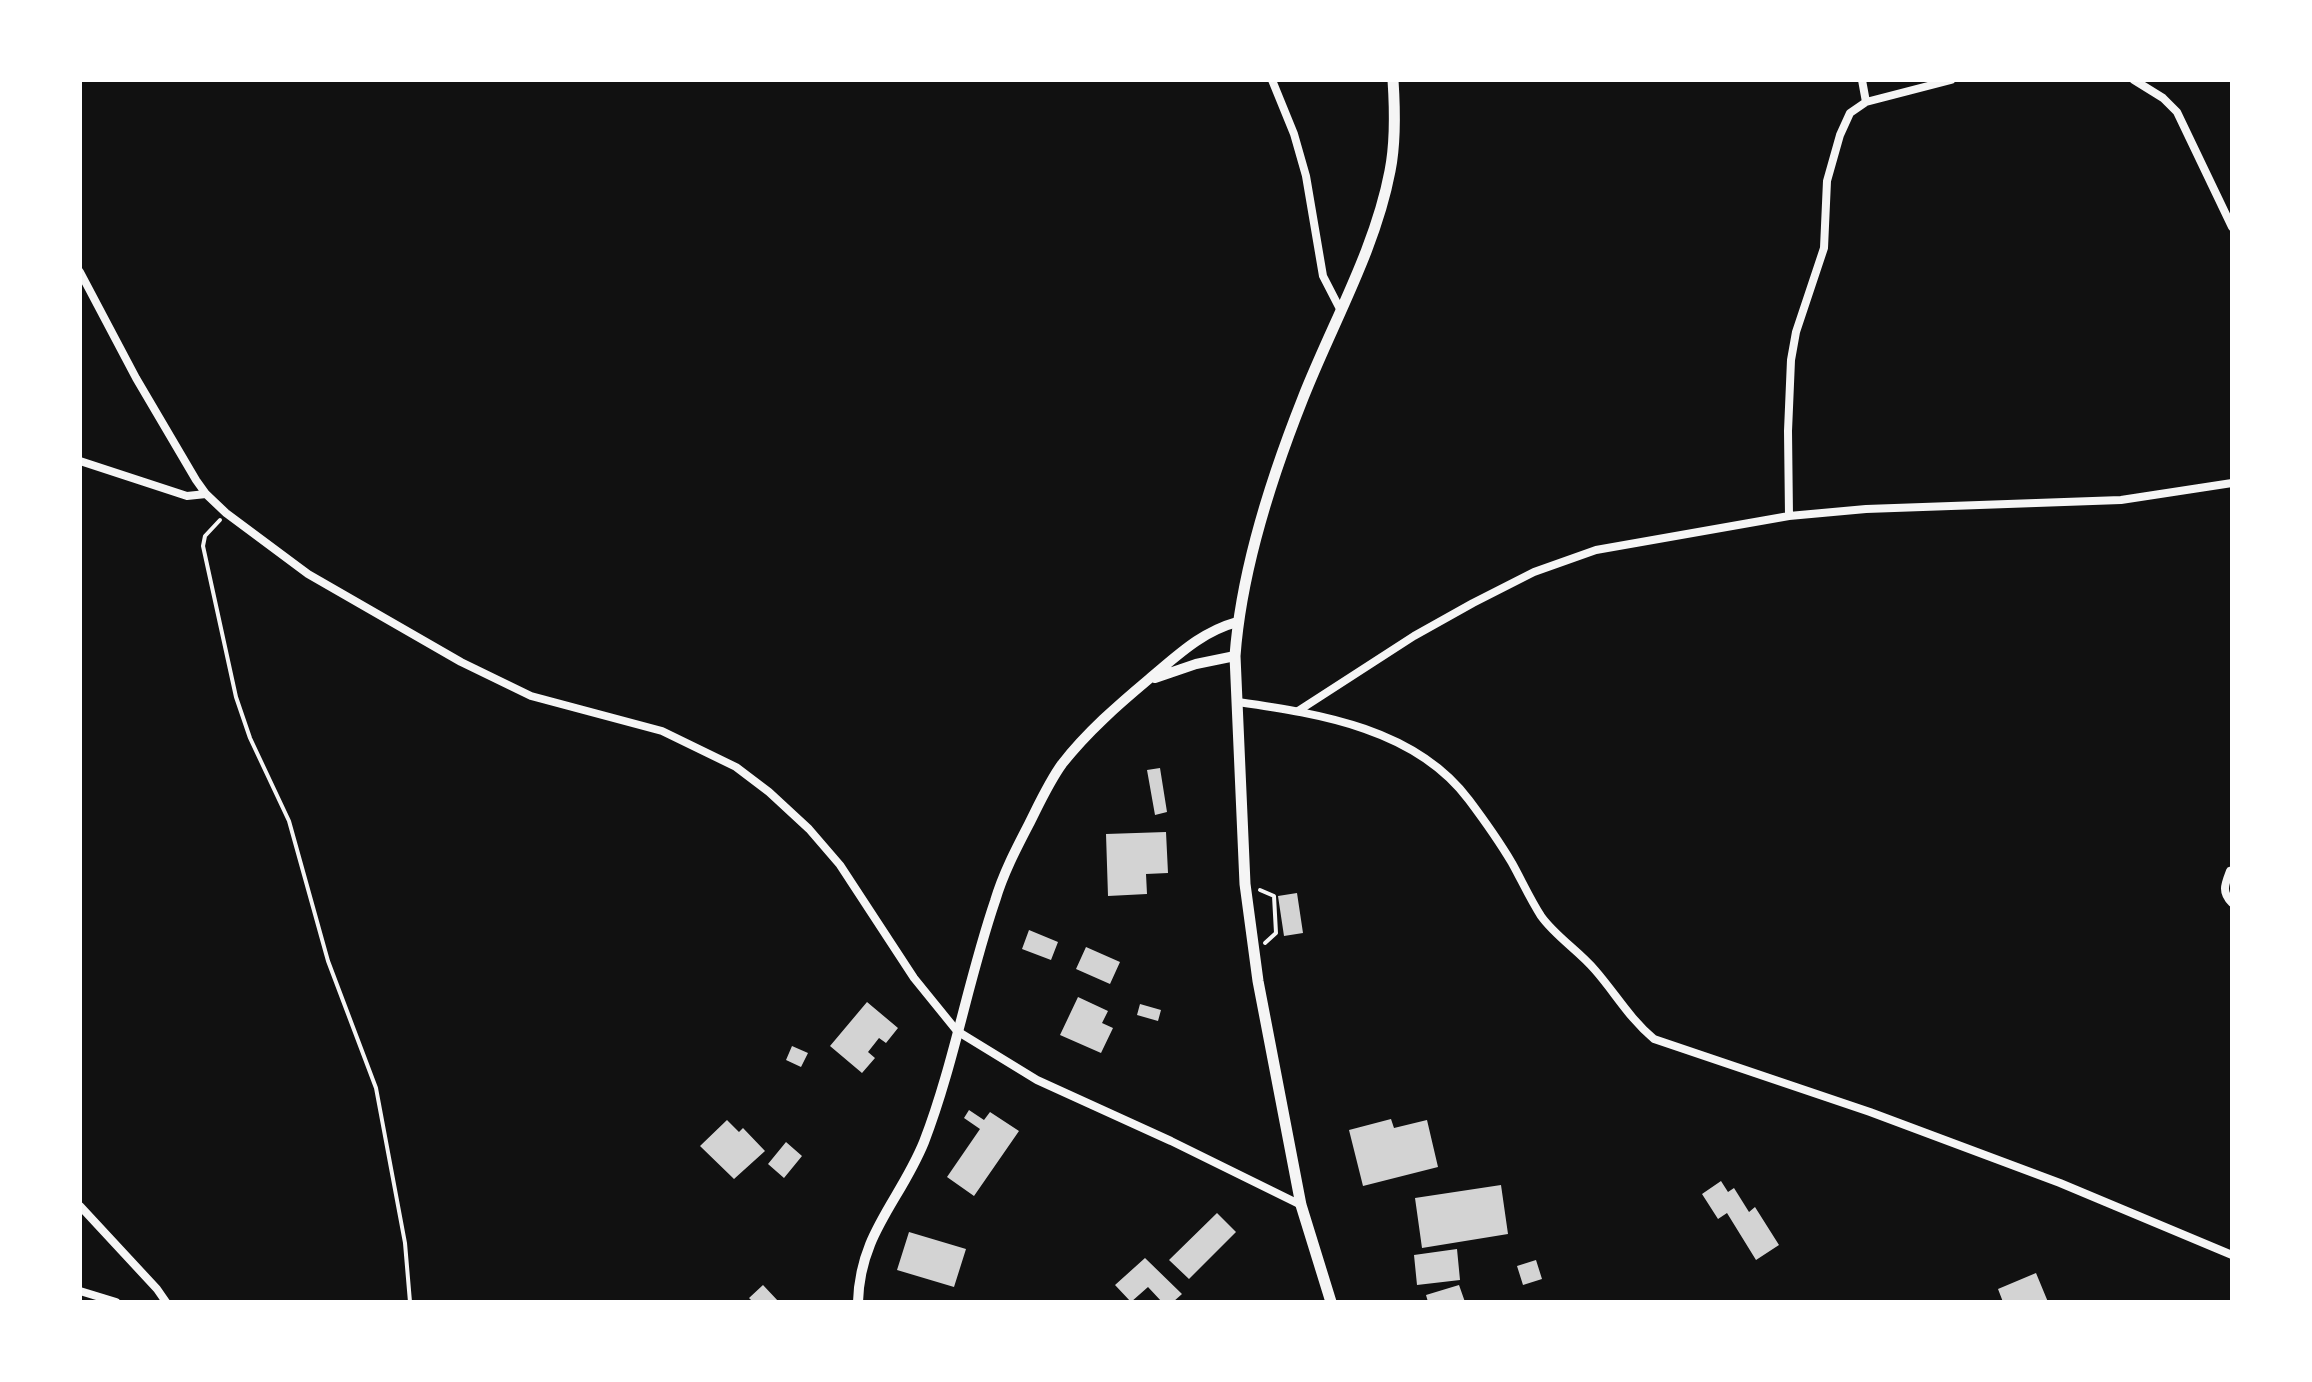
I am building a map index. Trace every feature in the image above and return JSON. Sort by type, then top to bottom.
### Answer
[{"type":"main road","points":[[1342,1302],[1330,1299],[1301,1205],[1258,981],[1245,884],[1235,656],[1237,622],[1274,474],[1374,234],[1390,170],[1392,80]]},
{"type":"street","points":[[1272,80],[1306,176],[1323,276],[1340,309]]},
{"type":"street","points":[[1862,80],[1866,102]]},
{"type":"street","points":[[1790,516],[1791,360],[1796,332],[1824,248],[1828,181],[1840,135],[1850,112],[1866,102],[1951,80]]},
{"type":"street","points":[[2134,80],[2177,112],[2232,226]]},
{"type":"street","points":[[80,272],[136,378],[206,494],[226,513],[308,574],[513,688],[566,707],[662,731],[736,767],[809,829],[840,864],[914,978],[957,1031],[1037,1080],[1171,1140],[1301,1205]]},
{"type":"street","points":[[80,461],[187,496],[206,494]]},
{"type":"street","points":[[1298,711],[1414,636],[1534,572],[1596,550],[1790,516],[1866,509],[2121,500],[2232,482]]},
{"type":"street","points":[[858,1302],[860,1274],[873,1234],[922,1146],[939,1098],[995,900],[1047,789],[1061,766],[1104,718],[1204,634],[1237,622]]},
{"type":"street","points":[[1145,682],[1196,664],[1235,656]]},
{"type":"street","points":[[1238,702],[1298,711],[1356,726],[1398,742],[1436,764],[1454,781],[1511,861],[1544,921],[1596,970],[1635,1024],[1654,1039],[1870,1112],[2060,1183],[2232,1255]]},
{"type":"street","points":[[2230,871],[2224,886],[2232,903]]},
{"type":"street","points":[[80,1206],[166,1302]]},
{"type":"street","points":[[80,1291],[116,1302]]},
{"type":"lane","points":[[1260,890],[1274,896],[1276,933],[1265,944]]},
{"type":"path","points":[[226,513],[205,536],[203,546],[236,697],[250,738],[289,821],[328,961],[376,1088],[405,1243],[410,1302]]},
{"type":"building","points":[[1160,768],[1167,812],[1155,815],[1147,770]]},
{"type":"building","points":[[1166,832],[1168,873],[1146,874],[1147,894],[1108,896],[1106,834]]},
{"type":"building","points":[[1297,893],[1303,933],[1284,936],[1278,896]]},
{"type":"building","points":[[1029,930],[1058,942],[1051,960],[1022,949]]},
{"type":"building","points":[[1086,947],[1120,962],[1110,984],[1076,969]]},
{"type":"building","points":[[1078,997],[1108,1011],[1102,1023],[1113,1028],[1101,1053],[1060,1035]]},
{"type":"building","points":[[867,1002],[898,1028],[886,1043],[879,1038],[868,1052],[875,1058],[862,1073],[830,1046]]},
{"type":"building","points":[[1140,1004],[1161,1010],[1158,1021],[1137,1015]]},
{"type":"building","points":[[792,1046],[808,1053],[801,1067],[786,1060]]},
{"type":"building","points":[[969,1110],[984,1120],[990,1112],[1019,1131],[974,1196],[947,1177],[980,1129],[964,1118]]},
{"type":"building","points":[[1391,1119],[1394,1128],[1427,1120],[1438,1167],[1363,1186],[1349,1130]]},
{"type":"building","points":[[727,1120],[739,1132],[743,1128],[765,1151],[734,1179],[700,1146]]},
{"type":"building","points":[[786,1142],[802,1156],[784,1178],[768,1164]]},
{"type":"building","points":[[1721,1181],[1728,1192],[1734,1188],[1749,1212],[1755,1207],[1779,1245],[1756,1260],[1727,1213],[1718,1219],[1702,1194]]},
{"type":"building","points":[[1501,1185],[1508,1234],[1422,1248],[1415,1198]]},
{"type":"building","points":[[1217,1213],[1236,1232],[1189,1279],[1169,1260]]},
{"type":"building","points":[[909,1232],[966,1249],[954,1287],[897,1270]]},
{"type":"building","points":[[1457,1249],[1460,1280],[1417,1285],[1414,1255]]},
{"type":"building","points":[[1145,1258],[1182,1294],[1173,1302],[1162,1302],[1148,1287],[1131,1302],[1115,1285]]},
{"type":"building","points":[[1536,1260],[1542,1279],[1523,1285],[1517,1266]]},
{"type":"building","points":[[2036,1273],[2048,1302],[2003,1302],[1998,1289]]},
{"type":"building","points":[[763,1285],[779,1302],[753,1302],[749,1298]]},
{"type":"building","points":[[1459,1285],[1465,1302],[1428,1302],[1426,1295]]}]
